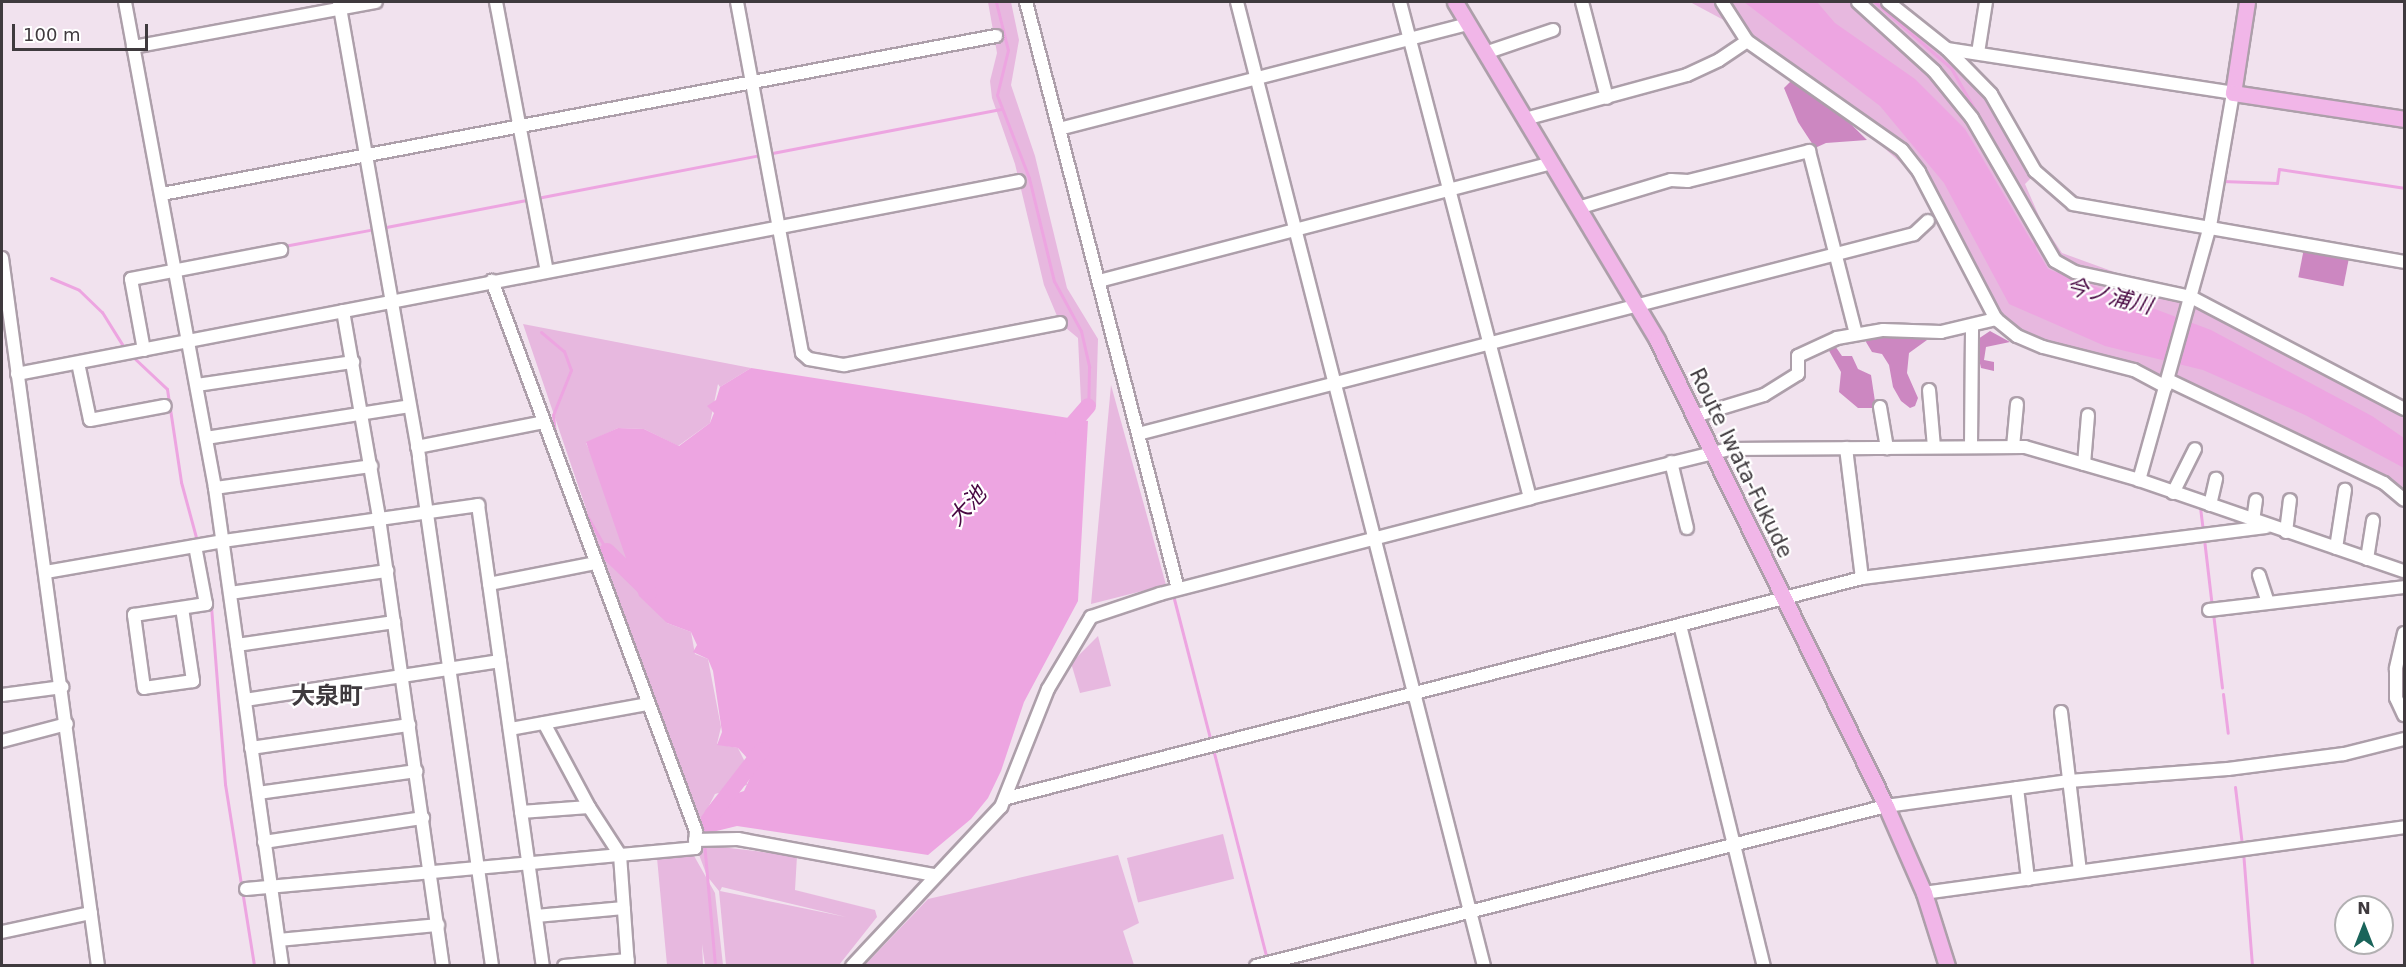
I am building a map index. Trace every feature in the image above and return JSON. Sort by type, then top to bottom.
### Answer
[{"type":"main road","name":"Route Iwata-Fukude","points":[[1455,2],[1638,306],[1695,416],[1886,806],[1924,892],[1947,966]]},
{"type":"main road","points":[[2247,2],[2233,93],[2404,119]]},
{"type":"street","points":[[125,2],[215,488],[282,966]]},
{"type":"street","points":[[133,47],[340,5],[376,2]]},
{"type":"street","points":[[496,2],[548,270]]},
{"type":"street","points":[[737,2],[802,353],[809,359],[844,365],[1060,323]]},
{"type":"street","points":[[1026,2],[1178,589]]},
{"type":"street","points":[[1237,2],[1485,966]]},
{"type":"street","points":[[1400,2],[1530,498]]},
{"type":"street","points":[[1582,2],[1607,98]]},
{"type":"street","points":[[1722,2],[1747,40],[1902,150],[1919,172],[1996,320],[2017,336],[2043,347],[2168,381],[2384,483],[2404,500]]},
{"type":"street","points":[[1858,2],[1934,71],[1972,118],[2055,261],[2075,272],[2189,302],[2404,409]]},
{"type":"street","points":[[1888,2],[1947,49],[1991,94],[2035,171],[2073,204],[2210,226],[2404,262]]},
{"type":"street","points":[[1978,53],[1986,2]]},
{"type":"street","points":[[340,5],[381,227],[391,302],[417,447],[492,966]]},
{"type":"street","points":[[1059,129],[1468,24]]},
{"type":"street","points":[[1485,53],[1553,30]]},
{"type":"street","points":[[162,194],[368,153],[519,127],[996,36]]},
{"type":"street","points":[[1525,119],[1687,75],[1719,60],[1747,40]]},
{"type":"street","points":[[1947,49],[2233,93],[2210,226],[2139,480]]},
{"type":"street","points":[[1578,208],[1671,180],[1688,181],[1809,150],[1856,334]]},
{"type":"street","points":[[1099,281],[1551,163]]},
{"type":"street","points":[[17,374],[1019,181]]},
{"type":"street","points":[[1138,434],[1489,346],[1914,234],[1928,221]]},
{"type":"street","points":[[134,352],[131,279],[281,250]]},
{"type":"street","points":[[2,258],[3,284],[46,572],[98,966]]},
{"type":"street","points":[[246,889],[695,848],[696,831],[492,281]]},
{"type":"street","points":[[343,311],[363,414],[379,518],[443,966]]},
{"type":"street","points":[[1695,416],[1764,395],[1798,374],[1798,356],[1837,338],[1856,334],[1972,327],[1996,320]]},
{"type":"street","points":[[1971,446],[1972,327]]},
{"type":"street","points":[[197,385],[353,362]]},
{"type":"street","points":[[78,363],[90,420],[165,406]]},
{"type":"street","points":[[1929,390],[1934,447]]},
{"type":"street","points":[[2013,447],[2017,404]]},
{"type":"street","points":[[206,438],[410,406]]},
{"type":"street","points":[[1880,407],[1887,448]]},
{"type":"street","points":[[2084,464],[2088,415]]},
{"type":"street","points":[[417,447],[544,422]]},
{"type":"street","points":[[852,966],[935,875],[988,826],[1006,798],[1048,689],[1091,617],[1178,589],[1712,451],[2013,447],[2139,480],[2270,527],[2404,571]]},
{"type":"street","points":[[1845,448],[1862,578]]},
{"type":"street","points":[[2173,493],[2195,449]]},
{"type":"street","points":[[1671,462],[1687,528]]},
{"type":"street","points":[[215,488],[371,466]]},
{"type":"street","points":[[2210,506],[2216,479]]},
{"type":"street","points":[[2336,548],[2345,490]]},
{"type":"street","points":[[2253,521],[2256,500]]},
{"type":"street","points":[[2286,532],[2290,500]]},
{"type":"street","points":[[46,572],[223,541],[478,505],[543,966]]},
{"type":"street","points":[[2367,559],[2373,520]]},
{"type":"street","points":[[1006,798],[1862,578],[2270,527]]},
{"type":"street","points":[[182,608],[193,681],[144,688],[134,615],[206,604],[195,546]]},
{"type":"street","points":[[489,584],[595,563]]},
{"type":"street","points":[[230,593],[387,571]]},
{"type":"street","points":[[2259,575],[2268,603]]},
{"type":"street","points":[[2213,610],[2404,587]]},
{"type":"street","points":[[237,645],[394,622]]},
{"type":"street","points":[[1680,625],[1732,845],[1764,966]]},
{"type":"street","points":[[2404,633],[2396,679],[2396,698],[2404,715]]},
{"type":"street","points":[[245,700],[402,678],[500,661]]},
{"type":"street","points":[[2,695],[62,687]]},
{"type":"street","points":[[510,729],[648,704]]},
{"type":"street","points":[[2061,712],[2080,871]]},
{"type":"street","points":[[544,723],[589,807],[620,855],[628,963],[564,966]]},
{"type":"street","points":[[2,741],[67,724]]},
{"type":"street","points":[[251,748],[409,725]]},
{"type":"street","points":[[1257,965],[1886,806],[2069,782],[2232,768],[2344,754],[2404,739]]},
{"type":"street","points":[[258,793],[416,771]]},
{"type":"street","points":[[2017,789],[2028,879]]},
{"type":"street","points":[[521,812],[589,807]]},
{"type":"street","points":[[264,842],[423,818]]},
{"type":"street","points":[[1924,892],[2404,827]]},
{"type":"street","points":[[695,840],[738,839],[935,875]]},
{"type":"street","points":[[536,916],[624,908]]},
{"type":"street","points":[[2,932],[91,913]]},
{"type":"street","points":[[279,940],[438,925]]},
{"type":"shaded area","points":[[988,2],[1011,2],[1019,40],[1011,85],[1035,156],[1067,288],[1098,339],[1096,407],[1081,402],[1078,338],[1060,323],[1044,285],[1015,164],[992,98],[990,81],[997,53]]},
{"type":"shaded area","points":[[1690,2],[1891,2],[1980,83],[2037,172],[2025,184],[2042,223],[2062,253],[2142,282],[2193,292],[2404,410],[2404,508],[2384,483],[2195,393],[2063,356],[1996,319],[1924,183],[1761,40]]},
{"type":"shaded area","points":[[1792,80],[1814,88],[1867,140],[1826,143],[1815,148],[1798,122],[1784,88]]},
{"type":"shaded area","points":[[2305,243],[2350,252],[2343,286],[2298,277]]},
{"type":"shaded area","points":[[523,324],[751,368],[720,387],[718,384],[710,423],[678,446],[644,429],[618,428],[586,443],[667,623],[691,632],[695,654],[708,659],[721,727],[717,744],[738,748],[748,768],[747,785],[715,794],[696,831]]},
{"type":"shaded area","points":[[1990,331],[2010,342],[1986,347],[1984,360],[1994,362],[1994,371],[1981,368],[1975,341]]},
{"type":"shaded area","points":[[1867,332],[1919,336],[1927,340],[1909,353],[1907,373],[1918,398],[1915,406],[1910,408],[1901,401],[1893,387],[1889,365],[1882,354],[1872,352],[1866,342]]},
{"type":"shaded area","points":[[1833,343],[1842,356],[1852,356],[1858,369],[1871,375],[1876,408],[1858,408],[1839,392],[1841,372],[1828,349]]},
{"type":"shaded area","points":[[1111,385],[1166,585],[1091,604]]},
{"type":"shaded area","points":[[1098,636],[1111,686],[1080,693],[1071,663]]},
{"type":"shaded area","points":[[1223,834],[1234,879],[1138,903],[1127,858]]},
{"type":"shaded area","points":[[695,844],[797,856],[795,890],[875,910],[877,917],[839,965],[726,965],[719,891],[707,876]],"holes":[[[722,887],[846,917],[720,891]]]},
{"type":"shaded area","points":[[693,854],[715,893],[723,965],[705,965],[702,944],[703,965],[667,965],[657,858]]},
{"type":"shaded area","points":[[1118,855],[1139,923],[1123,931],[1134,965],[865,965],[928,899]]},
{"type":"water","name":"今ノ浦川","points":[[1744,2],[1817,2],[1835,23],[1915,79],[1965,129],[2048,269],[2211,330],[2372,416],[2404,438],[2404,468],[2305,415],[2203,370],[2105,346],[2009,304],[1944,183],[1880,106]]},
{"type":"water","points":[[751,368],[1088,421],[1078,601],[1024,702],[1001,771],[988,798],[971,819],[928,855],[737,826],[700,835],[701,817],[713,801],[744,791],[750,778],[748,759],[738,748],[717,745],[722,732],[713,671],[708,659],[693,652],[697,645],[691,632],[667,623],[639,596],[586,442],[618,428],[644,429],[679,446],[710,423],[714,413],[707,406],[716,400],[720,387]]},
{"type":"waterway","points":[[996,2],[1008,50],[997,95],[1029,178],[1054,281],[1081,331],[1089,367],[1088,406]]},
{"type":"waterway","points":[[1875,2],[1951,68],[2004,161]]},
{"type":"waterway","points":[[767,154],[1001,109]]},
{"type":"waterway","points":[[537,198],[761,155]]},
{"type":"waterway","points":[[2222,181],[2277,183],[2279,169],[2404,188]]},
{"type":"waterway","points":[[381,228],[531,199]]},
{"type":"waterway","points":[[284,246],[375,229]]},
{"type":"waterway","points":[[2034,249],[2035,235]]},
{"type":"waterway","points":[[51,278],[79,290],[102,312],[125,349]]},
{"type":"waterway","points":[[1094,290],[1171,588]]},
{"type":"waterway","points":[[541,332],[564,351],[571,370],[553,415],[555,434]]},
{"type":"waterway","points":[[132,356],[167,389],[181,482],[197,541]]},
{"type":"waterway","name":"大池","points":[[1063,435],[1088,406]]},
{"type":"waterway","points":[[582,507],[607,551]]},
{"type":"waterway","points":[[2200,507],[2203,532]]},
{"type":"waterway","points":[[2204,539],[2212,607]]},
{"type":"waterway","name":"大池","points":[[607,551],[649,592]]},
{"type":"waterway","points":[[204,565],[208,582]]},
{"type":"waterway","points":[[1173,595],[1211,742]]},
{"type":"waterway","points":[[211,606],[225,784],[254,966]]},
{"type":"waterway","points":[[2213,613],[2222,687]]},
{"type":"waterway","points":[[2223,694],[2228,733]]},
{"type":"waterway","points":[[1213,749],[1267,960]]},
{"type":"waterway","name":"大池","points":[[712,815],[762,750]]},
{"type":"waterway","points":[[2235,787],[2242,845]]},
{"type":"waterway","points":[[704,842],[715,966]]},
{"type":"waterway","points":[[2243,851],[2252,966]]},
{"type":"district","name":"大泉町","points":[[327,697]]}]
